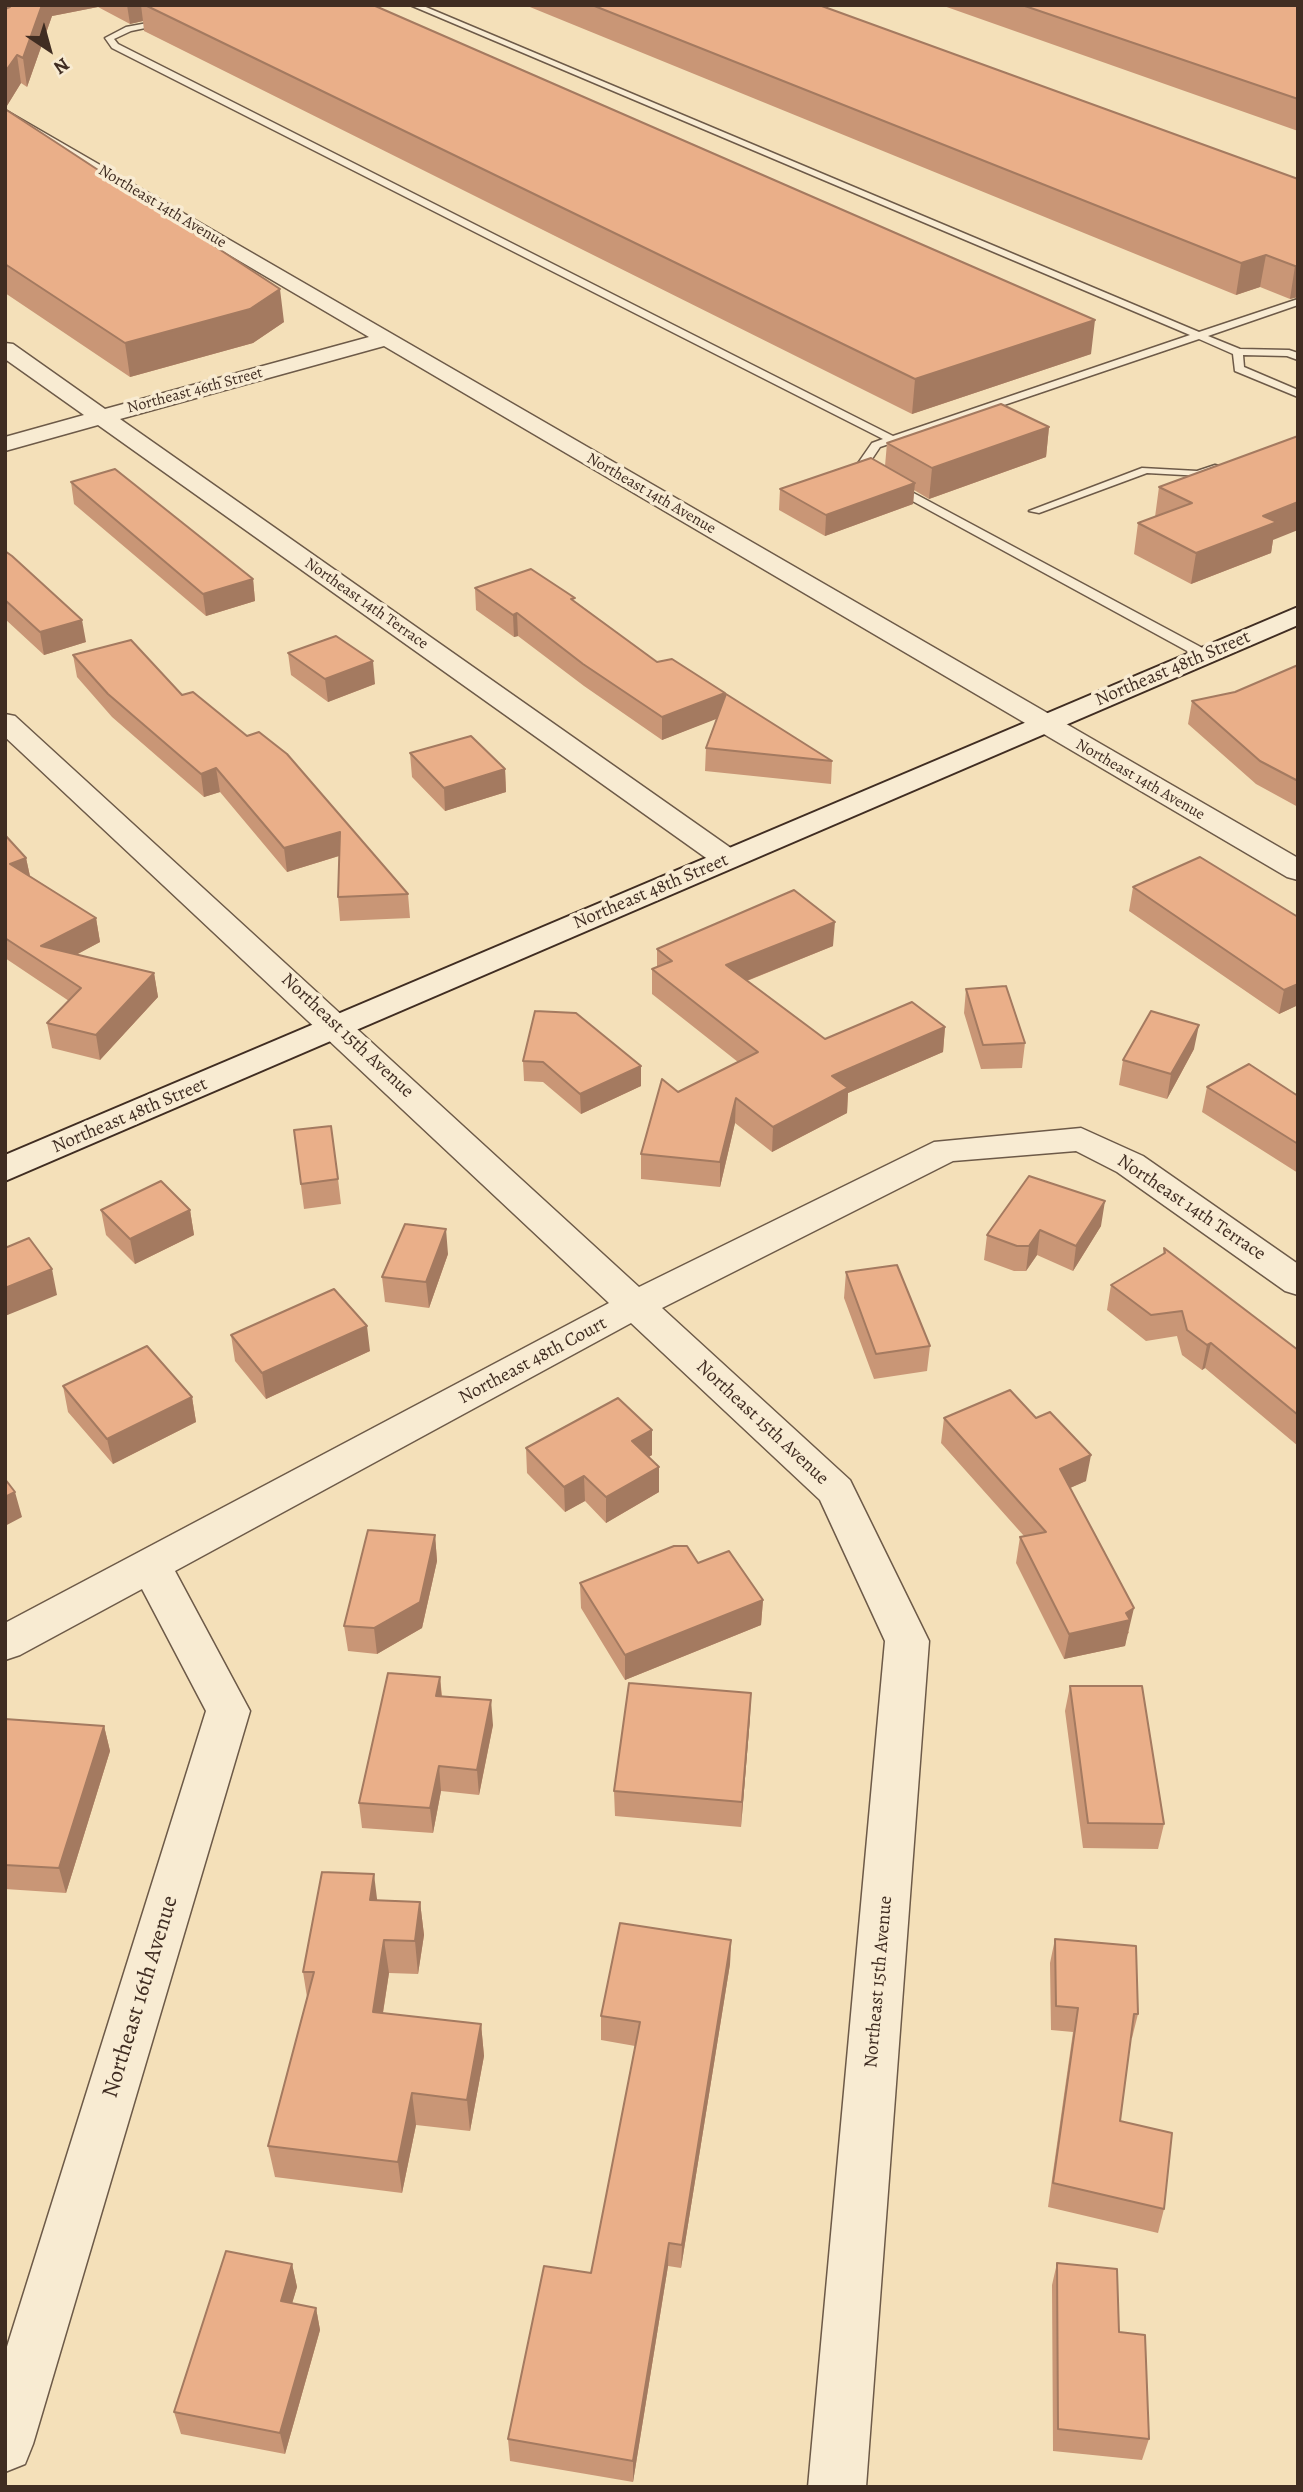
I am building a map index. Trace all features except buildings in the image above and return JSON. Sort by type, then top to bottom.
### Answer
[{"type":"street","name":"Northeast 14th Avenue","points":[[5,115],[1298,871]]},
{"type":"street","name":"Northeast 46th Street","points":[[5,444],[384,339]]},
{"type":"street","name":"Northeast 14th Terrace","points":[[5,349],[727,859]]},
{"type":"street","name":"Northeast 48th Street","points":[[5,1169],[1298,615]]},
{"type":"street","name":"Northeast 15th Avenue","points":[[5,722],[836,1491],[907,1641],[837,2487]]},
{"type":"street","name":"Northeast 14th Terrace","points":[[1081,1139],[1130,1164],[1298,1282]]},
{"type":"street","name":"Northeast 48th Court","points":[[5,1643],[149,1563],[597,1328],[635,1305],[946,1150],[1081,1139]]},
{"type":"street","name":"Northeast 16th Avenue","points":[[5,2444],[228,1711],[149,1563]]},
{"type":"lane","points":[[414,5],[1238,352],[1289,354],[1298,357]]},
{"type":"lane","points":[[181,18],[128,29],[109,38],[115,46],[893,440]]},
{"type":"lane","points":[[1205,655],[888,484],[862,466],[876,445],[1298,302]]},
{"type":"lane","points":[[1238,352],[1240,369],[1298,394]]},
{"type":"lane","points":[[1035,511],[1146,470],[1198,474],[1224,465]]}]
